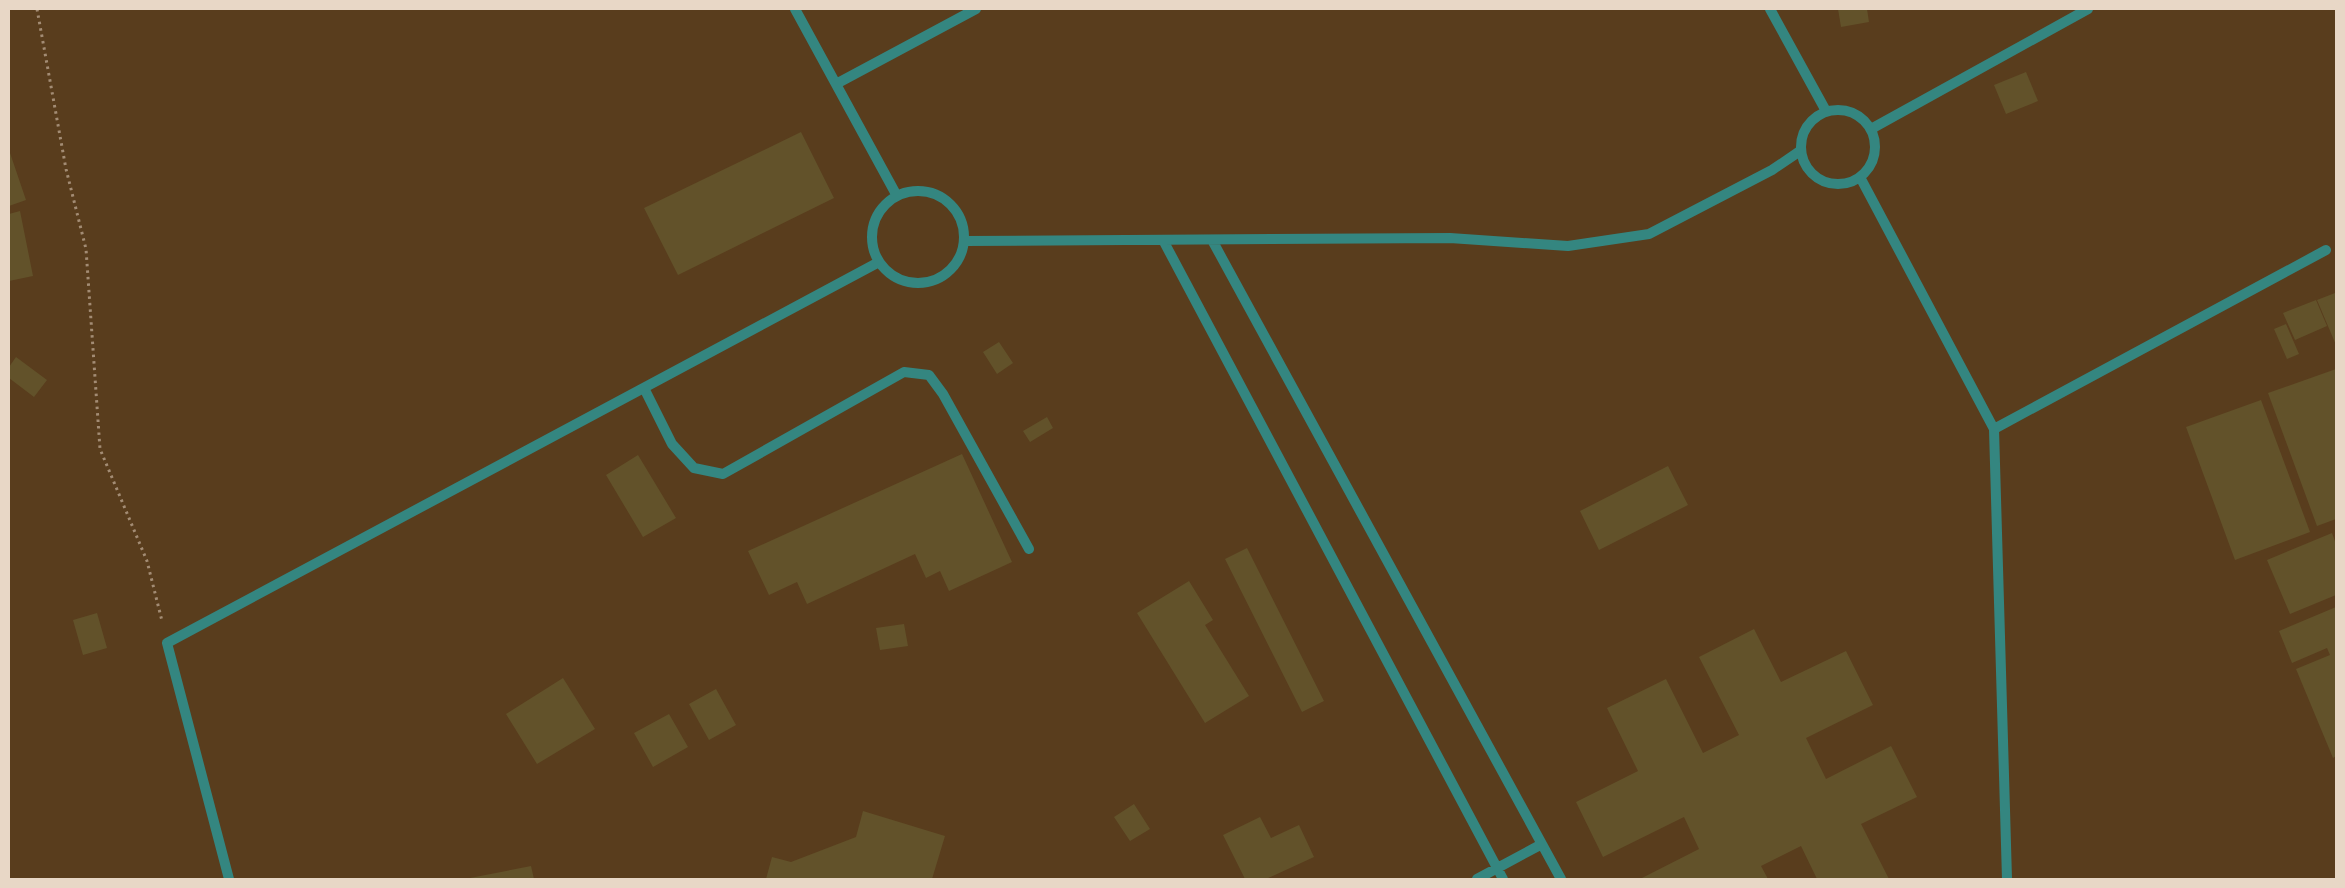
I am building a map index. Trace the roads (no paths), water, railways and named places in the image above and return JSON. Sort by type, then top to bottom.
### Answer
[{"type":"lane","points":[[795,9],[897,196]]},
{"type":"lane","points":[[836,84],[976,9]]},
{"type":"lane","points":[[1770,9],[1826,111]]},
{"type":"lane","points":[[1871,129],[2088,9]]},
{"type":"lane","points":[[1839,109],[1852,112],[1863,119],[1871,129],[1875,142],[1874,155],[1869,167],[1860,177],[1848,183],[1823,182],[1812,175],[1804,164],[1800,152],[1801,138],[1806,127],[1815,117],[1826,111],[1839,109]]},
{"type":"lane","points":[[964,242],[1450,238],[1568,246],[1649,234],[1772,170],[1800,152]]},
{"type":"lane","points":[[1860,177],[1994,429],[2007,879]]},
{"type":"lane","points":[[910,191],[925,191],[938,195],[950,203],[959,214],[963,227],[964,242],[961,255],[953,268],[942,277],[929,282],[914,283],[901,280],[888,273],[879,262],[873,248],[872,232],[876,218],[884,205],[897,196],[910,191]]},
{"type":"lane","points":[[1163,240],[1503,879]]},
{"type":"lane","points":[[1212,240],[1561,879]]},
{"type":"lane","points":[[1994,429],[2326,250]]},
{"type":"lane","points":[[229,879],[167,643],[879,262]]},
{"type":"lane","points":[[644,388],[672,444],[694,468],[722,474],[904,372],[929,375],[943,394],[1029,549]]},
{"type":"lane","points":[[1476,879],[1542,844]]}]
